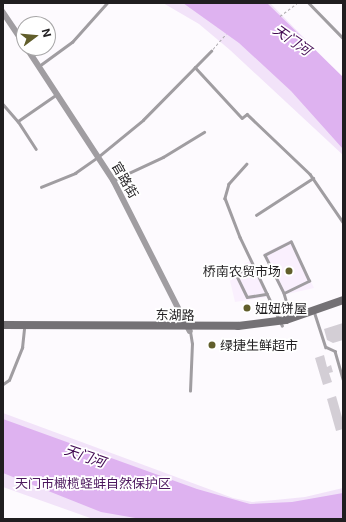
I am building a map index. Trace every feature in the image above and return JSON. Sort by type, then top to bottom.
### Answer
[{"type":"main road","name":"东湖路","points":[[3,325],[238,331],[281,323],[315,313],[343,300]]},
{"type":"main road","name":"东湖路","points":[[281,323],[291,318],[343,306]]},
{"type":"main road","name":"东湖路","points":[[3,329],[189,329]]},
{"type":"street","points":[[3,12],[16,31]]},
{"type":"street","name":"官路街","points":[[33,56],[114,181],[189,329]]},
{"type":"lane","points":[[40,66],[72,42],[107,3]]},
{"type":"lane","points":[[309,3],[343,38]]},
{"type":"lane","points":[[41,187],[75,173],[98,157],[143,120],[211,51]]},
{"type":"lane","points":[[195,67],[242,118],[247,114],[313,178],[343,222]]},
{"type":"lane","points":[[18,121],[57,94]]},
{"type":"lane","points":[[3,104],[18,121],[36,149]]},
{"type":"lane","points":[[114,181],[163,157],[204,132]]},
{"type":"lane","points":[[247,164],[229,184],[225,198],[254,266],[281,323]]},
{"type":"lane","points":[[256,215],[313,178]]},
{"type":"lane","points":[[284,293],[309,281],[291,242],[265,255],[284,293],[291,318]]},
{"type":"lane","points":[[254,266],[236,274],[247,297],[267,294]]},
{"type":"lane","points":[[315,313],[326,347],[334,351],[343,379]]},
{"type":"lane","points":[[3,384],[9,380],[22,348],[24,329]]},
{"type":"lane","points":[[189,329],[192,344],[190,391]]},
{"type":"path","points":[[280,16],[297,3]]},
{"type":"path","points":[[211,51],[226,34]]},
{"type":"shaded area","name":"桥南农贸市场","points":[[291,240],[314,288],[283,295],[263,254]]},
{"type":"shaded area","points":[[250,261],[267,297],[235,302],[228,272]]},
{"type":"green space","points":[[163,3],[270,3],[343,78],[343,155],[230,50],[199,24]]},
{"type":"green space","name":"天门市橄榄蛏蚌自然保护区","points":[[3,413],[233,498],[252,502],[275,500],[305,497],[343,488],[343,519],[93,519],[3,487]]},
{"type":"water","name":"天门河","points":[[183,3],[267,3],[343,77],[343,149],[291,91],[239,43]]},
{"type":"water","name":"天门市橄榄蛏蚌自然保护区","points":[[3,419],[197,489],[250,504],[292,502],[343,493],[343,519],[141,519],[101,512],[3,473]]},
{"type":"building","points":[[343,323],[343,340],[333,343],[327,340],[324,329]]},
{"type":"building","points":[[324,355],[327,367],[331,365],[333,372],[329,373],[332,382],[323,385],[315,358]]},
{"type":"building","points":[[336,396],[343,421],[343,429],[336,431],[327,399]]},
{"type":"place","name":"桥南农贸市场","points":[[289,271]]},
{"type":"place","name":"妞妞饼屋","points":[[247,308]]},
{"type":"place","name":"绿捷生鲜超市","points":[[212,345]]}]
